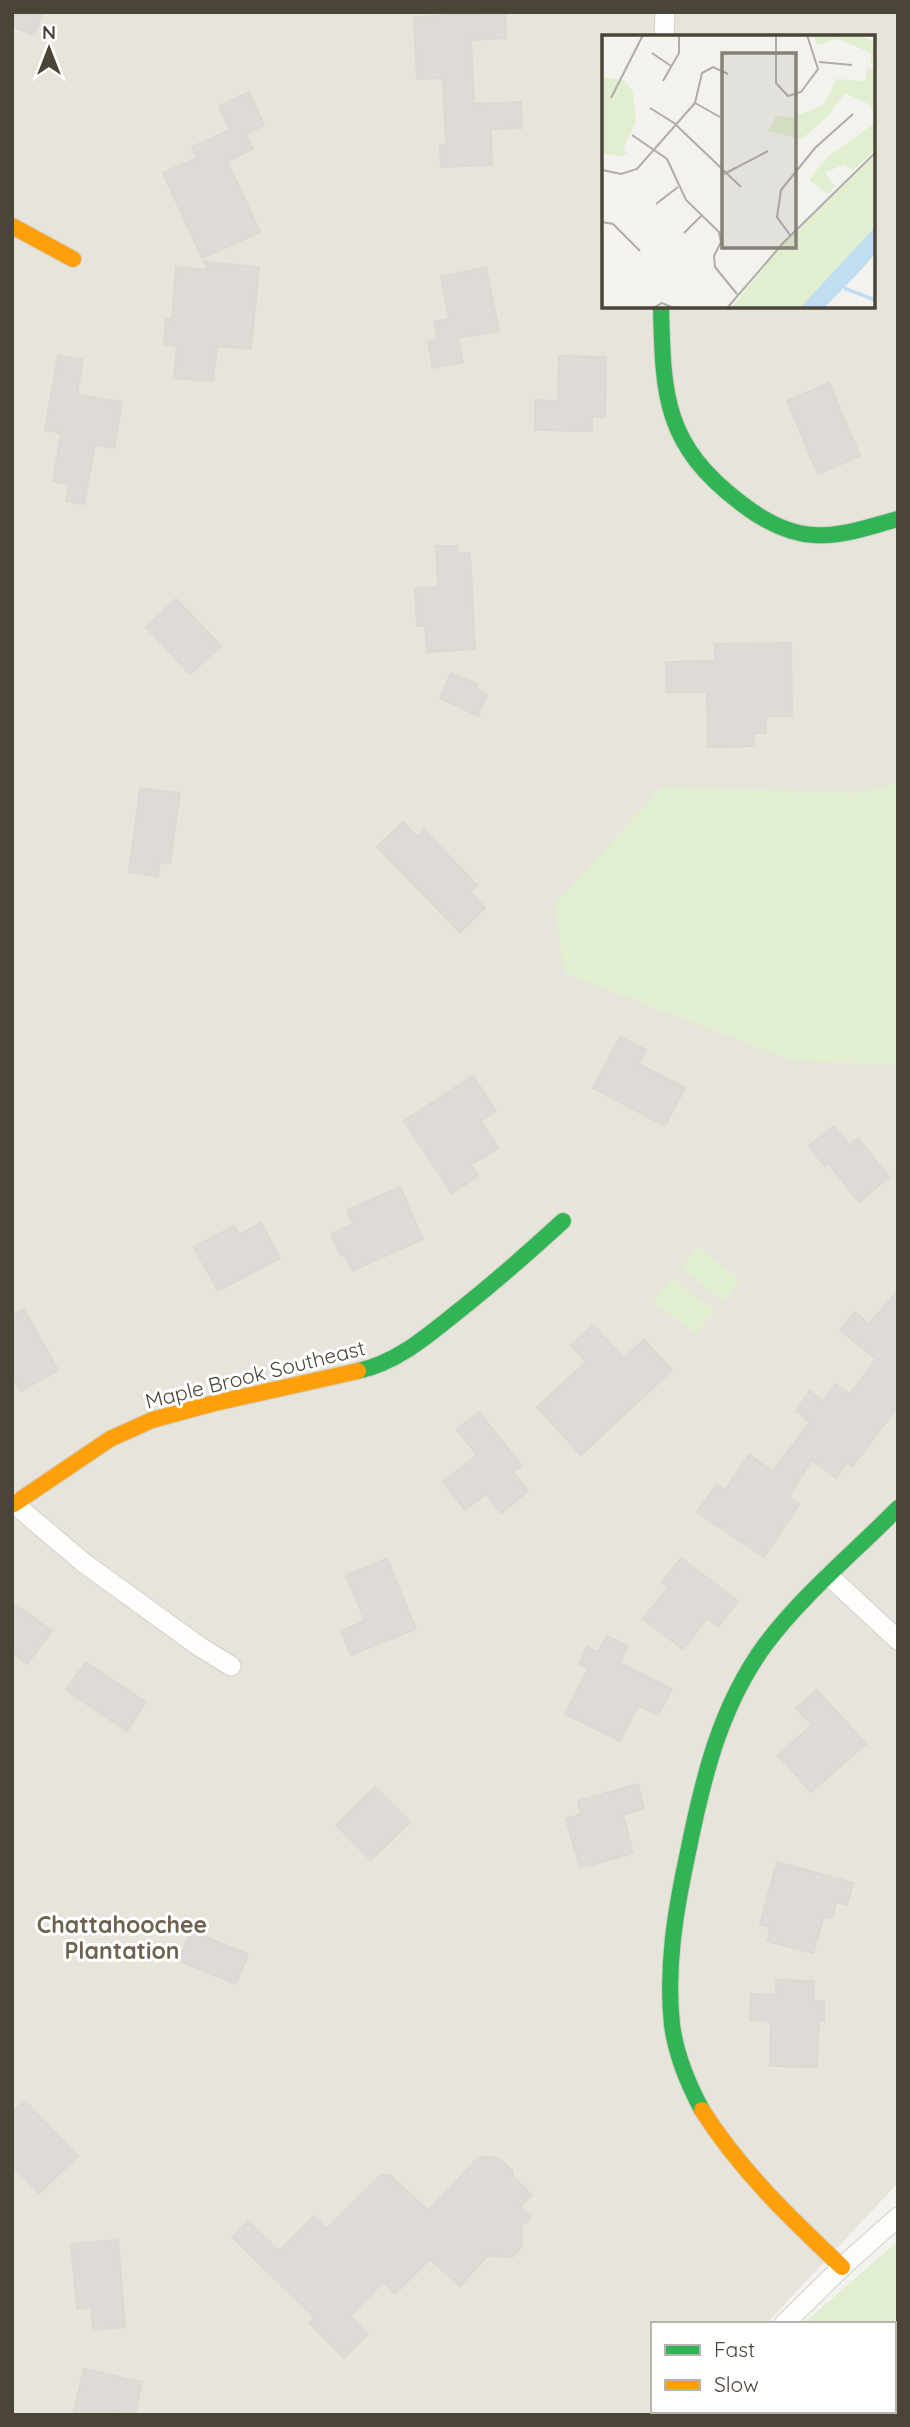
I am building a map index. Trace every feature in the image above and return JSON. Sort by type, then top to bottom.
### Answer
[{"type":"street","points":[[664,35],[665,12]]},
{"type":"street","points":[[12,226],[73,260]]},
{"type":"street","points":[[661,308],[664,372],[671,408],[682,441],[724,490],[778,528],[796,533],[838,534],[898,519]]},
{"type":"street","name":"Maple Brook Southeast","points":[[13,1503],[110,1439],[152,1420],[369,1369],[412,1348],[508,1271],[563,1222]]},
{"type":"street","points":[[13,1503],[84,1563],[200,1647],[231,1666]]},
{"type":"street","points":[[842,2267],[754,2182],[710,2127],[679,2057],[670,2009],[669,1982],[681,1888],[701,1784],[716,1735],[747,1672],[783,1622],[898,1508]]},
{"type":"street","points":[[829,1576],[898,1640]]},
{"type":"street","points":[[786,2322],[898,2217]]},
{"type":"shaded area","points":[[12,12],[898,12],[898,2183],[768,2322],[651,2322],[651,2413],[676,2413],[12,2415]]},
{"type":"green space","points":[[898,783],[898,1065],[793,1061],[564,973],[555,904],[662,787],[858,793]]},
{"type":"green space","points":[[698,1247],[740,1280],[723,1301],[681,1268]]},
{"type":"green space","points":[[671,1278],[715,1311],[696,1334],[653,1301]]},
{"type":"green space","points":[[898,2241],[898,2415],[713,2415],[896,2413],[896,2322],[805,2322]]},
{"type":"building","points":[[12,12],[43,12],[34,35],[12,27]]},
{"type":"building","points":[[505,12],[506,38],[471,40],[474,104],[521,102],[522,128],[491,129],[492,165],[441,167],[440,145],[446,144],[443,78],[417,79],[414,17]]},
{"type":"building","points":[[249,92],[264,125],[246,134],[253,149],[227,161],[260,232],[202,258],[163,173],[197,158],[192,147],[230,130],[219,106]]},
{"type":"building","points":[[204,262],[259,267],[251,349],[217,346],[213,381],[174,378],[177,346],[164,344],[166,319],[172,320],[176,267],[208,270]]},
{"type":"building","points":[[486,268],[499,331],[458,338],[463,362],[433,368],[428,342],[438,340],[434,322],[449,319],[441,276]]},
{"type":"building","points":[[58,356],[83,360],[77,395],[122,402],[114,448],[95,445],[84,504],[66,501],[69,484],[53,481],[61,433],[45,430]]},
{"type":"building","points":[[559,356],[606,357],[605,417],[592,417],[592,431],[535,430],[535,400],[558,401]]},
{"type":"building","points":[[829,383],[860,456],[818,474],[787,401]]},
{"type":"building","points":[[436,546],[457,546],[458,554],[470,553],[475,649],[427,652],[425,626],[417,626],[415,588],[438,587]]},
{"type":"building","points":[[176,599],[221,646],[190,674],[146,627]]},
{"type":"building","points":[[791,643],[792,716],[766,716],[766,733],[754,733],[754,746],[708,747],[707,692],[666,692],[666,662],[715,661],[715,644]]},
{"type":"building","points":[[451,673],[478,684],[476,689],[487,694],[478,716],[440,698]]},
{"type":"building","points":[[140,788],[180,793],[170,863],[160,862],[158,876],[129,872]]},
{"type":"building","points":[[403,822],[417,837],[424,830],[477,885],[470,892],[485,908],[460,932],[377,847]]},
{"type":"building","points":[[620,1037],[646,1050],[639,1064],[685,1088],[665,1126],[593,1088]]},
{"type":"building","points":[[473,1076],[496,1111],[481,1121],[498,1148],[471,1165],[478,1176],[452,1193],[404,1121]]},
{"type":"building","points":[[834,1126],[849,1145],[858,1138],[889,1177],[859,1202],[828,1163],[825,1166],[809,1146]]},
{"type":"building","points":[[400,1187],[423,1239],[352,1271],[345,1255],[341,1256],[331,1234],[353,1224],[347,1210]]},
{"type":"building","points":[[261,1223],[280,1258],[218,1291],[194,1247],[234,1226],[239,1235]]},
{"type":"building","points":[[898,1290],[898,1406],[852,1467],[846,1463],[836,1478],[812,1460],[788,1497],[799,1504],[764,1557],[697,1512],[717,1484],[725,1490],[749,1455],[773,1471],[810,1422],[796,1411],[810,1391],[823,1401],[836,1384],[850,1394],[876,1359],[840,1330],[855,1312],[869,1324]]},
{"type":"building","points":[[24,1309],[58,1370],[21,1391],[12,1376],[12,1316]]},
{"type":"building","points":[[593,1325],[624,1358],[644,1340],[672,1370],[581,1455],[537,1407],[586,1362],[571,1345]]},
{"type":"building","points":[[479,1412],[522,1466],[513,1472],[528,1491],[501,1513],[486,1494],[465,1510],[443,1482],[477,1455],[457,1430]]},
{"type":"building","points":[[681,1558],[738,1601],[718,1627],[707,1618],[683,1649],[643,1619],[668,1587],[662,1582]]},
{"type":"building","points":[[387,1559],[416,1629],[351,1655],[341,1631],[365,1621],[346,1575]]},
{"type":"building","points":[[12,1602],[52,1631],[27,1664],[12,1652]]},
{"type":"building","points":[[607,1636],[628,1646],[620,1663],[672,1689],[658,1715],[638,1705],[620,1741],[565,1714],[588,1669],[579,1664],[587,1647],[598,1652]]},
{"type":"building","points":[[86,1662],[146,1702],[127,1731],[66,1690]]},
{"type":"building","points":[[817,1690],[866,1744],[811,1792],[778,1755],[812,1725],[796,1708]]},
{"type":"building","points":[[638,1784],[644,1808],[623,1815],[633,1853],[580,1868],[566,1819],[581,1814],[578,1801]]},
{"type":"building","points":[[375,1787],[410,1822],[371,1860],[336,1825]]},
{"type":"building","points":[[777,1862],[853,1883],[847,1905],[836,1902],[832,1918],[824,1916],[813,1953],[767,1941],[770,1927],[760,1924]]},
{"type":"building","points":[[191,1931],[248,1954],[236,1984],[179,1961]]},
{"type":"building","points":[[776,1980],[814,1981],[814,2001],[824,2001],[824,2021],[819,2020],[817,2067],[770,2066],[771,2021],[750,2020],[751,1994],[776,1995]]},
{"type":"building","points":[[25,2101],[78,2156],[39,2193],[12,2165],[12,2112]]},
{"type":"building","points":[[479,2157],[498,2158],[513,2171],[513,2177],[532,2195],[520,2207],[531,2217],[522,2226],[522,2246],[512,2257],[487,2256],[460,2286],[430,2259],[395,2294],[383,2282],[350,2316],[368,2334],[344,2358],[309,2323],[315,2318],[232,2237],[248,2221],[279,2251],[314,2216],[327,2229],[381,2175],[390,2175],[428,2211]]},
{"type":"building","points":[[118,2240],[125,2327],[93,2330],[91,2308],[77,2309],[71,2244]]},
{"type":"building","points":[[84,2369],[142,2382],[135,2415],[118,2411],[117,2415],[73,2415]]},
{"type":"traffic: fast","points":[[661,308],[664,367],[673,417],[697,461],[716,482],[767,521],[804,534],[846,533],[898,519]]},
{"type":"traffic: fast","points":[[358,1371],[385,1362],[422,1340],[497,1280],[563,1221]]},
{"type":"traffic: fast","points":[[702,2110],[676,2047],[670,1983],[675,1920],[699,1801],[714,1746],[736,1694],[765,1645],[812,1591],[898,1508]]},
{"type":"traffic: slow","points":[[12,226],[73,259]]},
{"type":"traffic: slow","points":[[14,1504],[110,1439],[152,1420],[358,1371]]},
{"type":"traffic: slow","points":[[702,2110],[749,2173],[842,2267]]},
{"type":"district","name":"Chattahoochee Plantation","points":[[122,1937]]}]
